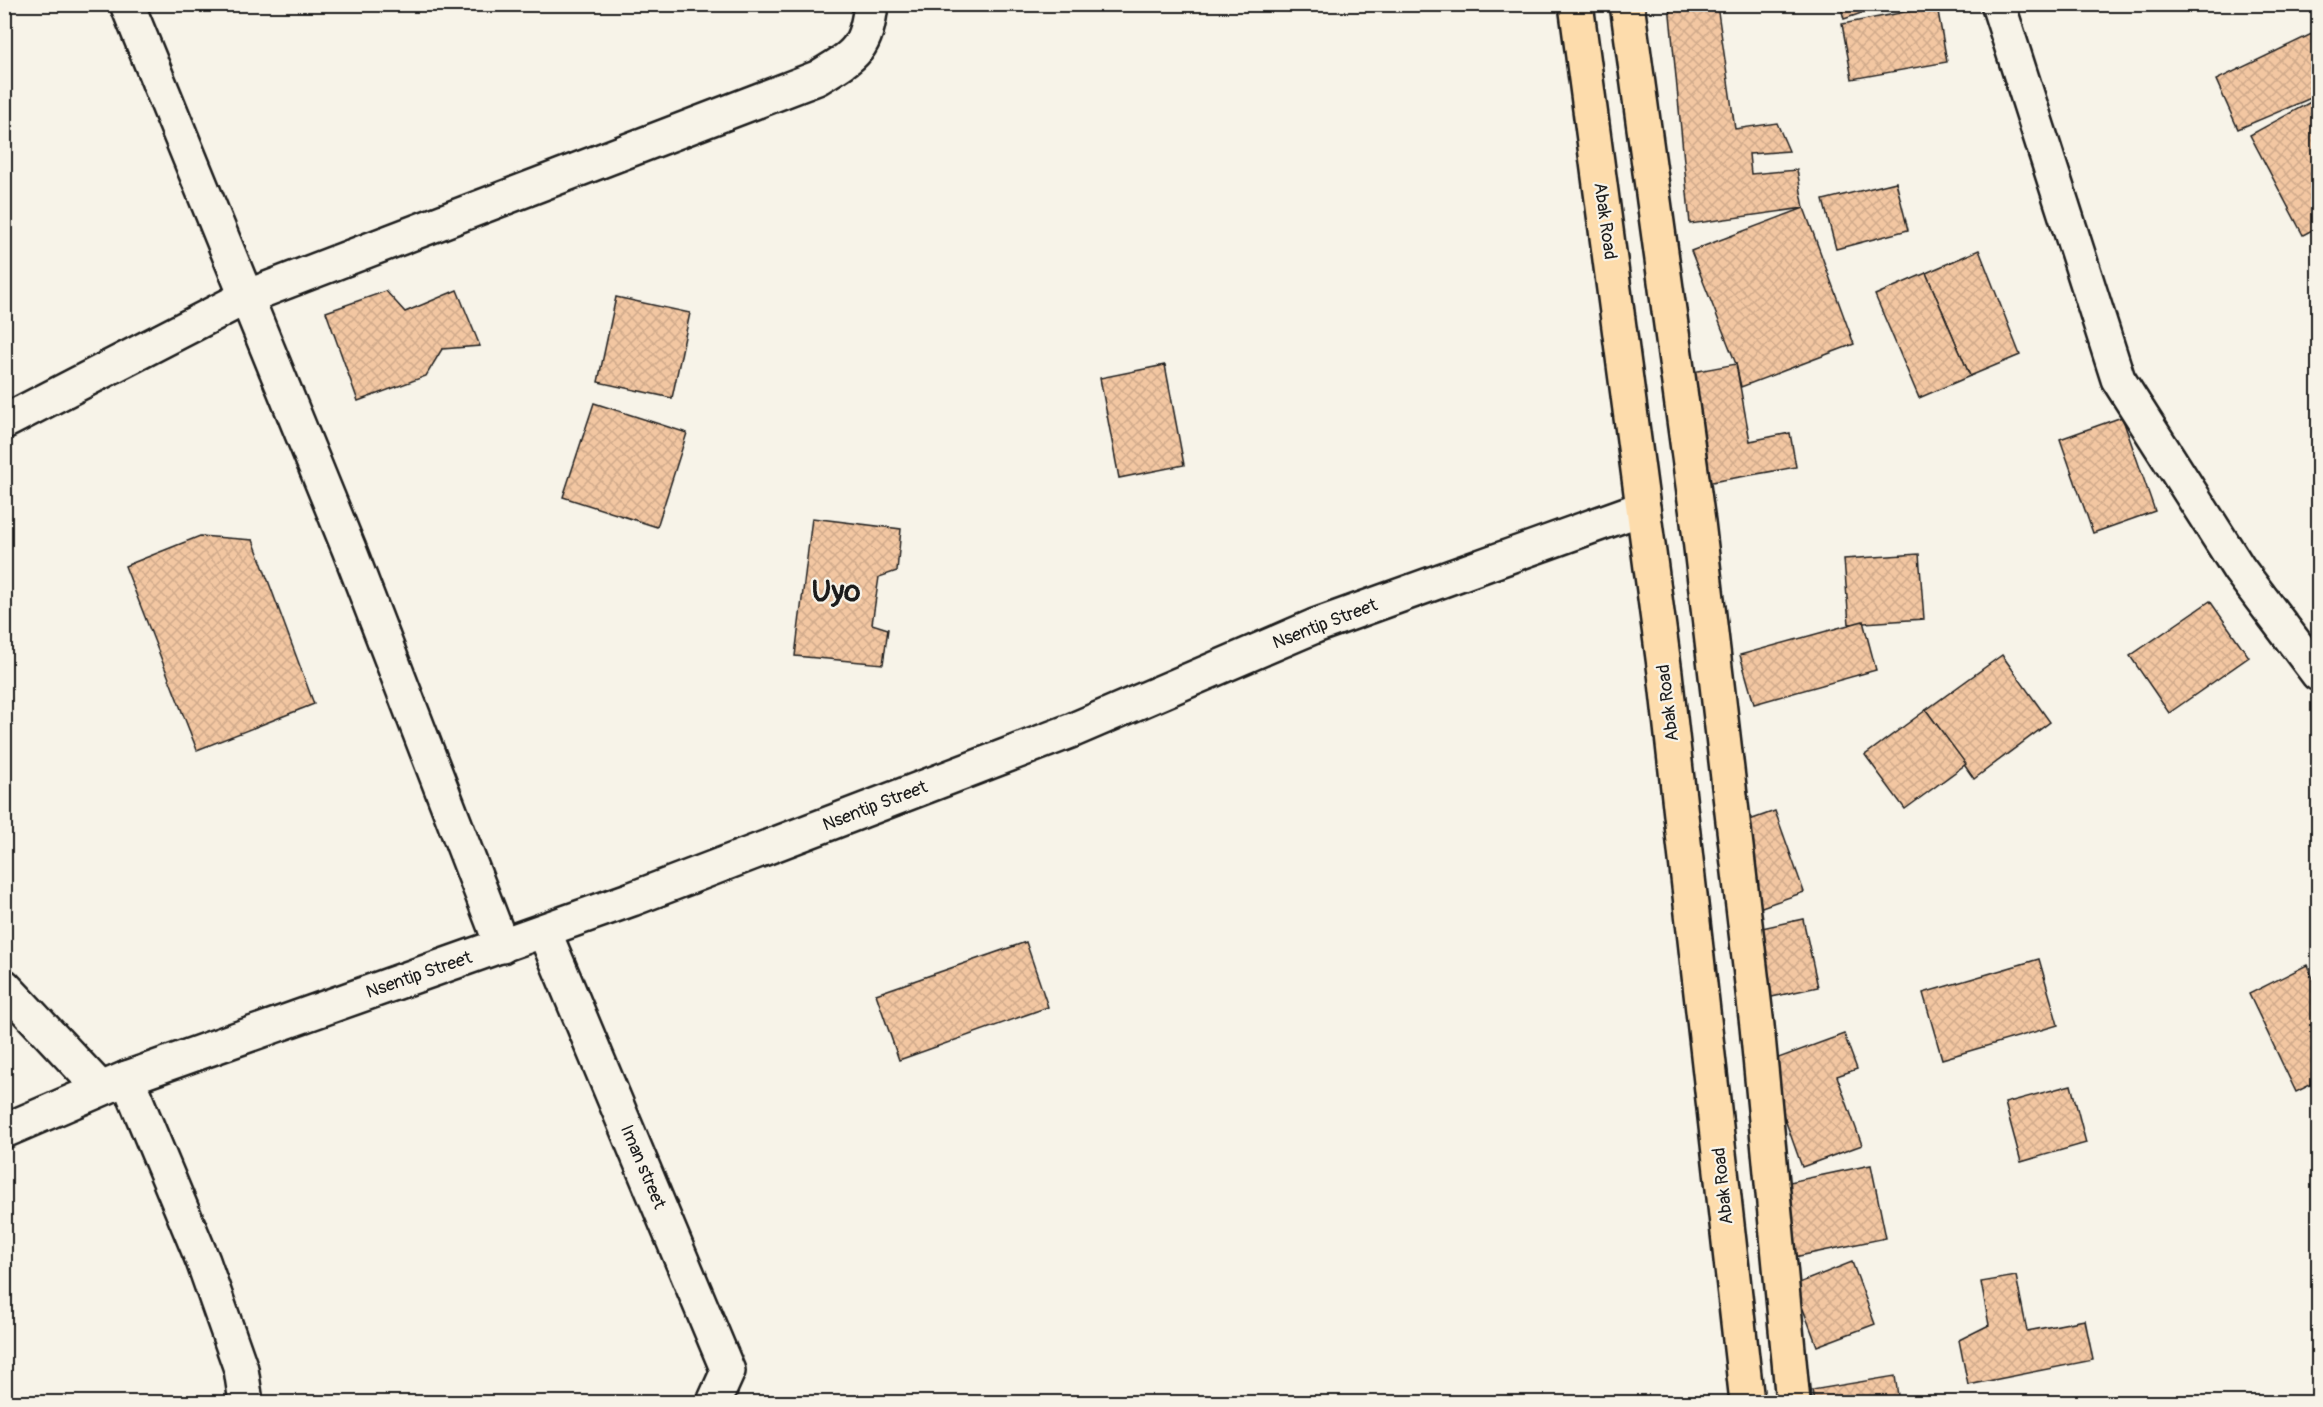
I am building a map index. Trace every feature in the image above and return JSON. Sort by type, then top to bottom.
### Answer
[{"type":"highway","name":"Abak Road","points":[[1576,4],[1665,673],[1747,1402]]},
{"type":"highway","points":[[1627,4],[1698,522],[1757,1026],[1793,1402]]},
{"type":"street","points":[[127,4],[349,549],[502,946]]},
{"type":"street","points":[[4,422],[246,297],[818,78],[854,56],[868,31],[871,4]]},
{"type":"street","points":[[1998,4],[2118,379],[2239,569],[2319,675]]},
{"type":"street","name":"Nsentip Street","points":[[114,1083],[544,931],[1072,730],[1315,626],[1643,508]]},
{"type":"street","name":"Iman street","points":[[544,931],[728,1371],[714,1402]]},
{"type":"street","points":[[4,986],[114,1083],[202,1261],[241,1369],[246,1402]]},
{"type":"street","points":[[4,1131],[114,1083]]},
{"type":"building","points":[[1669,4],[1697,4],[1698,8],[1717,5],[1735,129],[1777,123],[1789,151],[1749,154],[1751,174],[1797,170],[1804,208],[1690,224]]},
{"type":"building","points":[[1840,4],[1888,4],[1844,19]]},
{"type":"building","points":[[1937,6],[1947,62],[1852,79],[1842,24]]},
{"type":"building","points":[[2318,31],[2318,95],[2238,129],[2216,80]]},
{"type":"building","points":[[2318,98],[2318,227],[2303,235],[2250,135]]},
{"type":"building","points":[[1896,182],[1908,230],[1836,249],[1823,200]]},
{"type":"building","points":[[1804,208],[1854,344],[1741,387],[1736,364],[1691,251]]},
{"type":"building","points":[[1979,250],[2020,355],[1970,376],[1926,273]]},
{"type":"building","points":[[1926,273],[1970,376],[1919,398],[1875,295]]},
{"type":"building","points":[[457,290],[480,346],[442,349],[426,376],[358,401],[326,312],[386,291],[405,312]]},
{"type":"building","points":[[616,297],[690,313],[672,398],[598,382]]},
{"type":"building","points":[[1736,364],[1750,441],[1790,433],[1796,467],[1690,486],[1670,376]]},
{"type":"building","points":[[1165,365],[1184,465],[1119,478],[1100,378]]},
{"type":"building","points":[[594,403],[687,433],[657,527],[563,497]]},
{"type":"building","points":[[2122,417],[2155,511],[2093,533],[2060,439]]},
{"type":"building","points":[[812,518],[901,529],[897,571],[879,577],[872,624],[888,629],[883,664],[795,656]]},
{"type":"building","points":[[200,536],[253,540],[314,704],[197,750],[125,566]]},
{"type":"building","points":[[1919,554],[1924,619],[1849,624],[1844,559]]},
{"type":"building","points":[[2210,601],[2249,657],[2169,713],[2130,656]]},
{"type":"building","points":[[1863,621],[1876,670],[1754,704],[1740,655]]},
{"type":"building","points":[[2002,655],[2050,722],[1974,779],[1926,710]]},
{"type":"building","points":[[1926,710],[1966,764],[1905,809],[1865,755]]},
{"type":"building","points":[[1775,811],[1804,892],[1759,908],[1730,827]]},
{"type":"building","points":[[1803,919],[1818,987],[1767,998],[1753,930]]},
{"type":"building","points":[[1026,942],[1048,1007],[899,1060],[876,994]]},
{"type":"building","points":[[2039,959],[2058,1025],[1942,1059],[1923,993]]},
{"type":"building","points":[[2307,965],[2318,990],[2318,1081],[2296,1092],[2249,994]]},
{"type":"building","points":[[1844,1034],[1857,1069],[1837,1076],[1862,1145],[1802,1167],[1765,1063]]},
{"type":"building","points":[[2071,1085],[2086,1143],[2021,1162],[2005,1103]]},
{"type":"building","points":[[1871,1165],[1886,1238],[1794,1257],[1780,1184]]},
{"type":"building","points":[[1852,1262],[1875,1324],[1817,1346],[1794,1285]]},
{"type":"building","points":[[2016,1276],[2027,1331],[2085,1320],[2093,1360],[1968,1385],[1959,1340],[1989,1325],[1981,1282]]},
{"type":"building","points":[[1895,1376],[1899,1402],[1814,1402],[1812,1390]]},
{"type":"district","name":"Uyo","points":[[836,591]]}]
